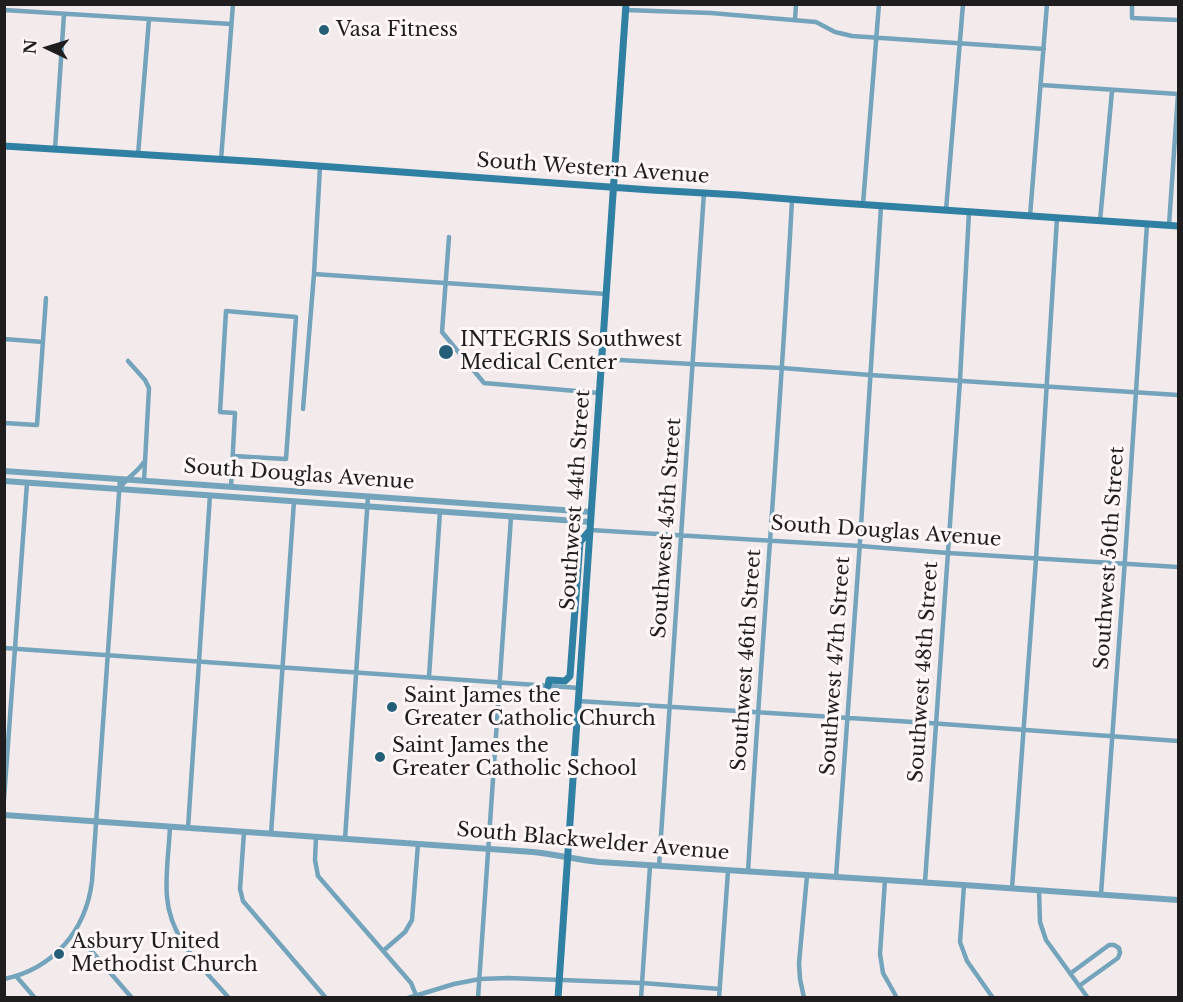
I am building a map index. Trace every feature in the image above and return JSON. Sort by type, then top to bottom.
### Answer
[{"type":"main road","name":"Southwest 44th Street","points":[[558,998],[626,7]]},
{"type":"main road","name":"South Western Avenue","points":[[4,146],[1179,226]]},
{"type":"main road","points":[[548,683],[565,681],[570,676],[580,542],[590,526]]},
{"type":"street","points":[[221,161],[233,4]]},
{"type":"street","points":[[711,13],[712,4]]},
{"type":"street","points":[[795,20],[796,4]]},
{"type":"street","points":[[863,204],[879,4]]},
{"type":"street","points":[[946,210],[963,4]]},
{"type":"street","points":[[1030,216],[1047,4]]},
{"type":"street","points":[[1132,4],[1132,18],[1179,20]]},
{"type":"street","points":[[626,7],[816,22],[843,34],[877,38],[1044,49]]},
{"type":"street","points":[[4,10],[231,24]]},
{"type":"street","points":[[55,149],[64,14]]},
{"type":"street","points":[[138,155],[148,19]]},
{"type":"street","points":[[1041,85],[1178,94],[1169,225]]},
{"type":"street","points":[[1100,221],[1112,91]]},
{"type":"street","points":[[303,409],[320,166]]},
{"type":"street","name":"Southwest 45th Street","points":[[659,866],[704,192]]},
{"type":"street","name":"Southwest 46th Street","points":[[748,872],[792,200]]},
{"type":"street","name":"Southwest 47th Street","points":[[836,877],[881,206]]},
{"type":"street","name":"Southwest 48th Street","points":[[925,882],[960,380],[969,212]]},
{"type":"street","points":[[1012,888],[1058,218]]},
{"type":"street","name":"Southwest 50th Street","points":[[1101,894],[1147,224]]},
{"type":"street","points":[[448,237],[442,332],[484,383],[599,393]]},
{"type":"street","points":[[314,274],[606,294]]},
{"type":"street","points":[[4,423],[37,424],[46,298]]},
{"type":"street","points":[[231,487],[235,413],[219,412],[226,311],[296,317],[286,459],[233,456]]},
{"type":"street","points":[[4,339],[43,342]]},
{"type":"street","points":[[601,358],[1179,395]]},
{"type":"street","points":[[128,361],[149,388],[144,481]]},
{"type":"street","points":[[4,979],[36,968],[63,948],[84,915],[90,896],[119,489],[122,479],[135,472],[145,459]]},
{"type":"street","name":"South Douglas Avenue","points":[[4,471],[591,512]]},
{"type":"street","name":"South Douglas Avenue","points":[[4,481],[440,511],[681,536],[1179,567]]},
{"type":"street","points":[[4,799],[27,483]]},
{"type":"street","points":[[188,828],[210,495]]},
{"type":"street","points":[[345,839],[368,496]]},
{"type":"street","points":[[271,834],[294,501]]},
{"type":"street","points":[[429,677],[440,511]]},
{"type":"street","points":[[478,998],[511,517]]},
{"type":"street","points":[[4,648],[500,683],[548,683],[579,688]]},
{"type":"street","points":[[578,701],[1179,741]]},
{"type":"street","name":"South Blackwelder Avenue","points":[[4,816],[489,849],[552,854],[583,861],[650,866],[1179,900]]},
{"type":"street","points":[[170,827],[166,890],[172,921],[185,946],[229,998]]},
{"type":"street","points":[[244,832],[240,885],[243,901],[326,998]]},
{"type":"street","points":[[316,837],[315,861],[318,876],[411,983],[416,994]]},
{"type":"street","points":[[383,951],[405,932],[412,920],[418,844]]},
{"type":"street","points":[[640,998],[650,866]]},
{"type":"street","points":[[719,998],[728,871]]},
{"type":"street","points":[[804,998],[799,963],[807,876]]},
{"type":"street","points":[[885,880],[880,954],[883,973],[897,998]]},
{"type":"street","points":[[964,885],[960,942],[967,961],[993,998]]},
{"type":"street","points":[[1039,890],[1042,931],[1088,998]]},
{"type":"street","points":[[74,934],[82,940],[132,998]]},
{"type":"street","points":[[1071,974],[1109,945],[1119,948],[1118,958],[1079,986]]},
{"type":"street","points":[[16,976],[35,998]]},
{"type":"street","points":[[408,998],[440,987],[508,978],[642,983],[720,989]]},
{"type":"place","name":"Vasa Fitness","points":[[324,30]]},
{"type":"place","name":"INTEGRIS Southwest Medical Center","points":[[446,352]]},
{"type":"place","name":"Saint James the Greater Catholic Church","points":[[392,707]]},
{"type":"place","name":"Saint James the Greater Catholic School","points":[[380,757]]},
{"type":"place","name":"Asbury United Methodist Church","points":[[59,954]]}]
